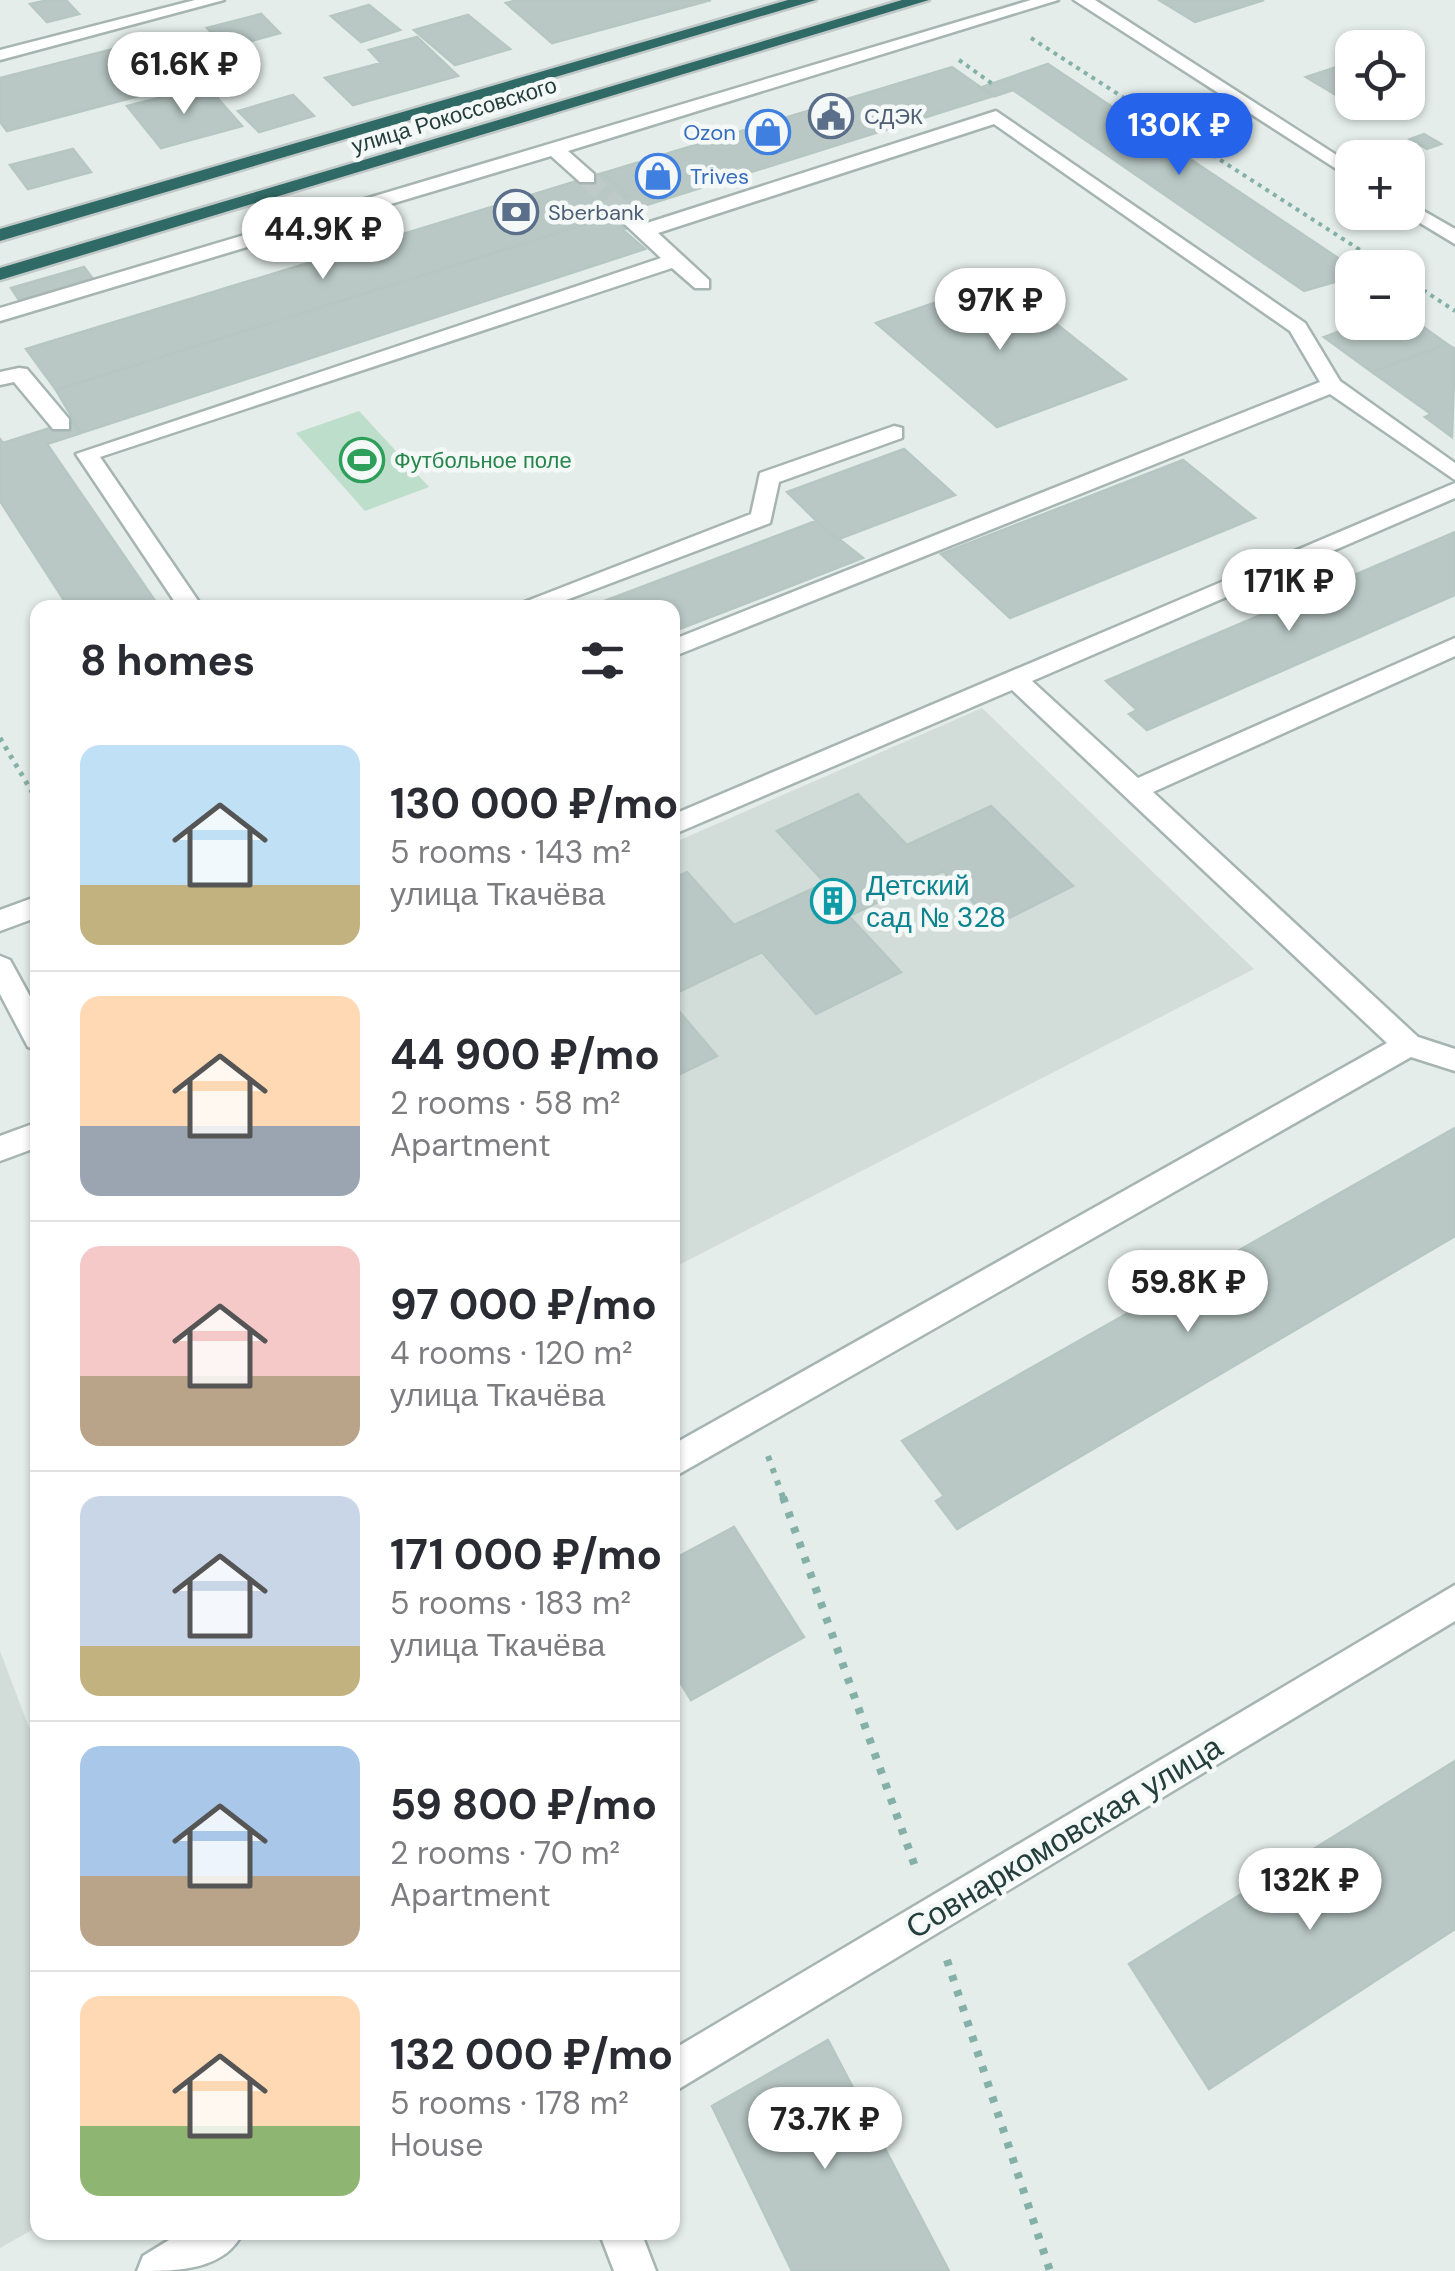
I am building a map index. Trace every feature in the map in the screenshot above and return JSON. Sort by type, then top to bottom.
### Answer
[{"type":"highway","name":"улица Рокоссовского","points":[[0,236],[807,0]]},
{"type":"highway","name":"улица Рокоссовского","points":[[0,274],[920,0]]},
{"type":"street","points":[[0,55],[215,0]]},
{"type":"street","points":[[0,316],[1048,0]]},
{"type":"street","points":[[1083,0],[1335,162]]},
{"type":"street","points":[[644,231],[996,117],[1298,327],[1332,385],[1455,473]]},
{"type":"street","points":[[555,148],[587,178]]},
{"type":"street","points":[[623,212],[702,284]]},
{"type":"street","points":[[1425,219],[1455,238]]},
{"type":"street","points":[[88,454],[675,260]]},
{"type":"street","points":[[0,380],[18,374],[88,454],[186,600]]},
{"type":"street","points":[[680,646],[1332,385]]},
{"type":"street","points":[[542,600],[762,518],[768,478],[894,433]]},
{"type":"street","points":[[680,823],[1455,490]]},
{"type":"street","points":[[1135,790],[1455,646]]},
{"type":"street","points":[[1015,679],[1408,1045],[1455,1060]]},
{"type":"street","points":[[0,921],[30,909]]},
{"type":"street","points":[[0,967],[30,1025]]},
{"type":"street","points":[[680,1459],[1408,1045]]},
{"type":"street","points":[[0,1149],[30,1137]]},
{"type":"street","name":"Совнаркомовская улица","points":[[680,2068],[1455,1602]]},
{"type":"street","points":[[158,2271],[209,2240]]},
{"type":"street","points":[[623,2240],[635,2271]]},
{"type":"path","points":[[1030,37],[1360,250]]},
{"type":"path","points":[[1425,291],[1455,311]]},
{"type":"path","points":[[0,738],[30,789]]},
{"type":"path","points":[[754,1417],[932,1916],[1050,2271]]},
{"type":"shaded area","points":[[982,708],[1254,969],[680,1264],[680,840]]},
{"type":"shaded area","points":[[0,1651],[30,1730],[30,2231],[0,2248]]},
{"type":"green space","name":"Футбольное поле","points":[[359,411],[429,487],[365,511],[296,433]]},
{"type":"building","points":[[66,0],[79,14],[47,22],[30,4]]},
{"type":"building","points":[[711,0],[552,43],[506,3]]},
{"type":"building","points":[[1159,0],[1264,0],[1195,22]]},
{"type":"building","points":[[369,5],[400,30],[361,42],[331,16]]},
{"type":"building","points":[[261,14],[280,33],[226,48],[207,28]]},
{"type":"building","points":[[468,15],[510,49],[455,65],[414,30]]},
{"type":"building","points":[[417,37],[458,76],[353,105],[325,78],[381,63],[369,50]]},
{"type":"building","points":[[137,43],[176,86],[7,131],[0,122],[0,78]]},
{"type":"building","points":[[1048,64],[1335,256],[1335,282],[1304,291],[1013,90],[995,96],[982,87]]},
{"type":"building","points":[[952,67],[993,96],[618,214],[606,203],[628,196],[603,173]]},
{"type":"building","points":[[1335,68],[1335,94],[1306,77]]},
{"type":"building","points":[[207,86],[242,126],[161,148],[127,106]]},
{"type":"building","points":[[293,95],[314,116],[259,132],[238,111]]},
{"type":"building","points":[[1424,134],[1441,144],[1427,149],[1425,140],[1410,139]]},
{"type":"building","points":[[73,149],[91,172],[28,189],[10,165]]},
{"type":"building","points":[[603,173],[628,196],[606,203],[618,214],[56,390],[26,349]]},
{"type":"building","points":[[616,215],[630,227],[623,230],[645,249],[81,433],[56,390]]},
{"type":"building","points":[[84,267],[93,279],[19,300],[11,288]]},
{"type":"building","points":[[1001,280],[1126,379],[997,427],[876,323]]},
{"type":"building","points":[[1425,328],[1447,344],[1372,372],[1324,337],[1335,333],[1335,340],[1425,340]]},
{"type":"building","points":[[1447,344],[1455,349],[1452,437],[1425,417],[1431,414],[1372,372]]},
{"type":"building","points":[[72,421],[81,433],[47,444],[154,600],[64,600],[0,501],[0,439],[3,443]]},
{"type":"building","points":[[904,449],[955,495],[836,540],[787,492]]},
{"type":"building","points":[[1183,460],[1255,518],[1010,618],[941,554]]},
{"type":"building","points":[[816,521],[863,558],[680,629],[680,600],[607,600]]},
{"type":"building","points":[[1455,532],[1455,595],[1147,730],[1129,714],[1137,710],[1106,681]]},
{"type":"building","name":"Детский сад № 328","points":[[858,794],[907,845],[991,806],[1073,886],[995,925],[943,871],[849,916],[901,972],[816,1014],[762,952],[680,991],[680,875],[687,872],[734,925],[825,883],[777,831]]},
{"type":"building","points":[[680,1012],[717,1056],[680,1074]]},
{"type":"building","points":[[1455,1128],[1455,1236],[957,1529],[936,1501],[944,1496],[902,1441]]},
{"type":"building","points":[[734,1527],[804,1637],[691,1700],[680,1682],[680,1556]]},
{"type":"building","points":[[1455,1761],[1455,1929],[1209,2089],[1129,1964]]},
{"type":"building","points":[[828,2040],[949,2271],[792,2271],[712,2106]]},
{"type":"tunnel","points":[[587,178],[623,212]]},
{"type":"place","name":"СДЭК","points":[[831,116]]},
{"type":"place","name":"Ozon","points":[[768,132]]},
{"type":"place","name":"Trives","points":[[658,176]]},
{"type":"place","name":"Sberbank","points":[[516,212]]},
{"type":"place","name":"Футбольное поле","points":[[362,460]]},
{"type":"place","name":"Детский сад № 328","points":[[833,901]]}]
